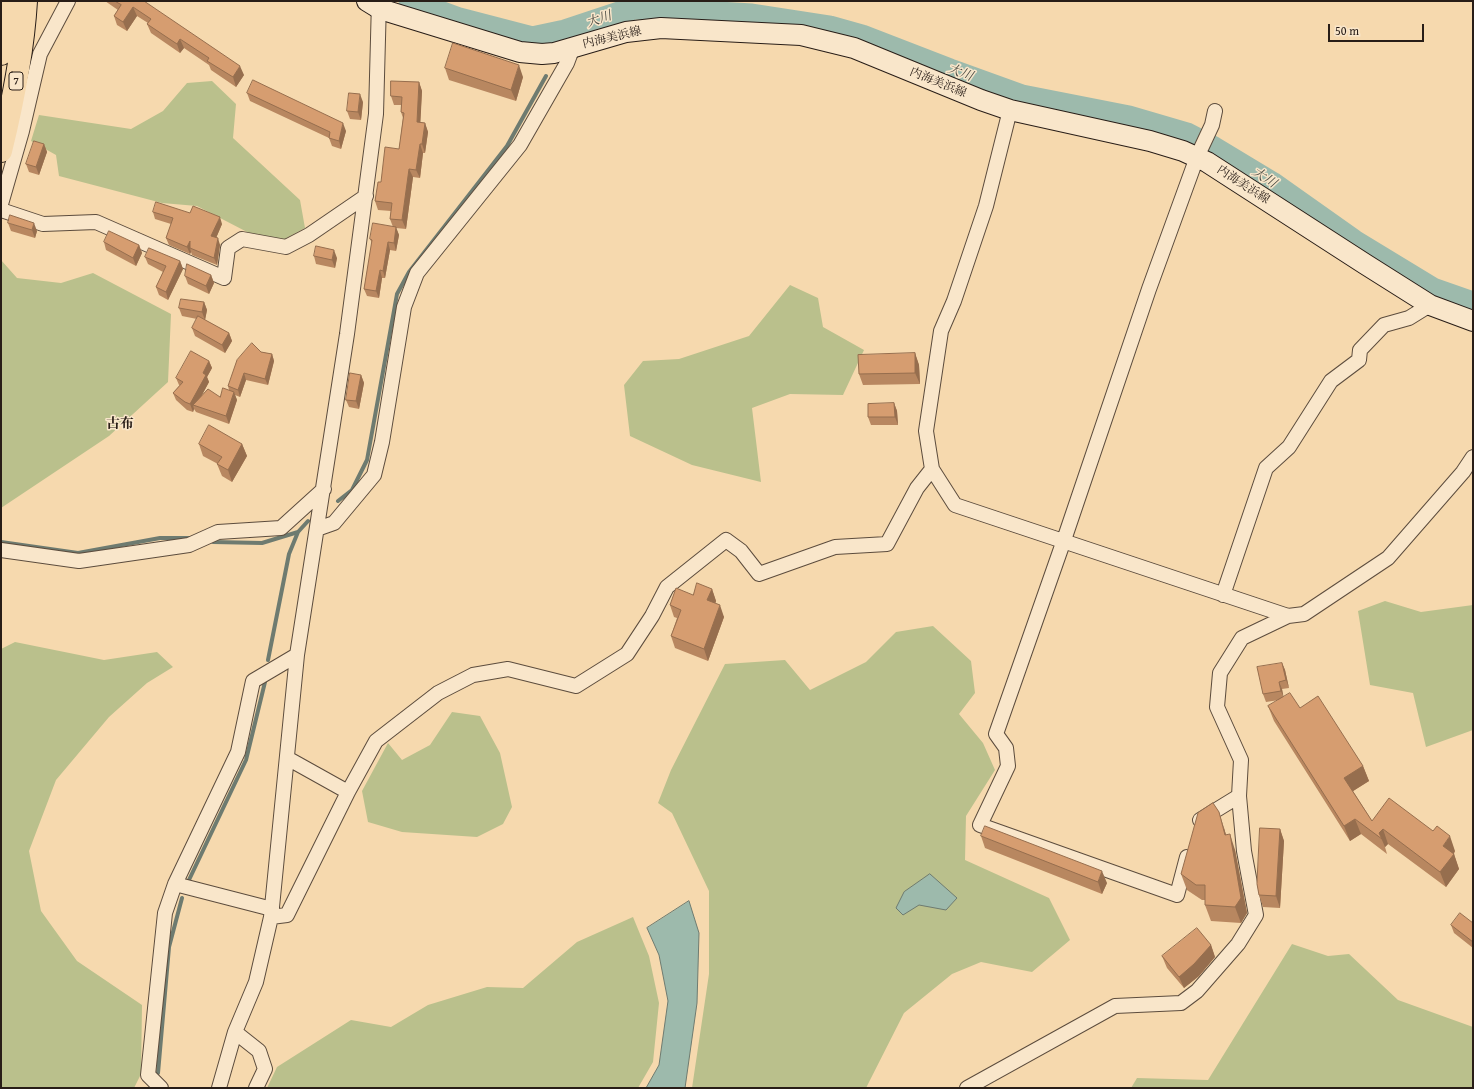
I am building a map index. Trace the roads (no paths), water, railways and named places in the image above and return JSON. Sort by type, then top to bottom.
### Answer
[{"type":"highway","name":"7","points":[[1,54],[16,4]]},
{"type":"highway","name":"7","points":[[1,151],[12,106],[16,4]]},
{"type":"main road","name":"内海美浜線","points":[[376,4],[520,52],[542,54],[554,53],[626,32],[661,28],[801,35],[854,48],[981,100],[1010,110],[1150,141],[1197,157],[1430,305],[1458,317],[1473,321]]},
{"type":"street","points":[[1,204],[22,132],[40,54],[68,1]]},
{"type":"street","points":[[218,1088],[235,1032],[256,982],[272,913],[297,655],[347,334],[376,114],[376,4]]},
{"type":"street","points":[[317,529],[334,523],[374,475],[382,442],[404,307],[417,273],[520,145],[567,63],[573,47]]},
{"type":"street","points":[[1010,110],[986,206],[954,302],[941,332],[926,431],[932,469],[955,505],[1064,540],[1288,616]]},
{"type":"street","points":[[1190,844],[1177,895],[980,825],[1008,766],[1006,748],[996,734],[1064,540],[1149,289],[1197,157],[1212,125],[1215,111]]},
{"type":"street","points":[[1,210],[43,224],[96,222],[224,278],[228,248],[242,238],[286,247],[309,235],[366,196]]},
{"type":"street","points":[[1224,595],[1266,468],[1288,447],[1331,381],[1359,360],[1360,350],[1384,325],[1409,318],[1430,305]]},
{"type":"street","points":[[967,1088],[1115,1006],[1181,1002],[1197,991],[1238,944],[1256,914],[1244,851],[1239,796],[1240,760],[1217,707],[1220,673],[1242,638],[1288,616],[1304,614],[1388,558],[1463,472],[1473,457]]},
{"type":"street","points":[[175,884],[272,913],[287,915],[348,792],[376,741],[438,693],[473,675],[508,669],[576,686],[627,654],[652,616],[667,588],[726,540],[742,551],[759,574],[835,548],[887,544],[917,488],[932,469]]},
{"type":"street","points":[[1,550],[79,561],[190,545],[218,532],[280,528],[324,489]]},
{"type":"street","points":[[161,1088],[148,1076],[165,913],[175,884],[238,752],[253,682],[297,655]]},
{"type":"street","points":[[287,758],[348,792]]},
{"type":"street","points":[[1194,830],[1196,823],[1239,796]]},
{"type":"street","points":[[235,1032],[259,1051],[264,1068],[256,1088]]},
{"type":"waterway","name":"大川","points":[[410,1],[459,19],[532,38],[565,31],[634,8],[752,15],[830,27],[862,36],[1022,96],[1129,117],[1187,134],[1214,148],[1272,183],[1354,241],[1433,289],[1473,303]]},
{"type":"waterway","points":[[338,501],[352,490],[367,460],[397,294],[409,272],[507,146],[546,76]]},
{"type":"waterway","points":[[268,660],[289,554],[298,532],[308,521]]},
{"type":"waterway","points":[[213,542],[262,543],[298,532]]},
{"type":"waterway","points":[[1,542],[78,553],[160,538],[190,538]]},
{"type":"waterway","points":[[188,882],[246,760],[265,682]]},
{"type":"waterway","points":[[158,1073],[169,947],[182,898]]},
{"type":"district","name":"古布","points":[[120,424]]}]
